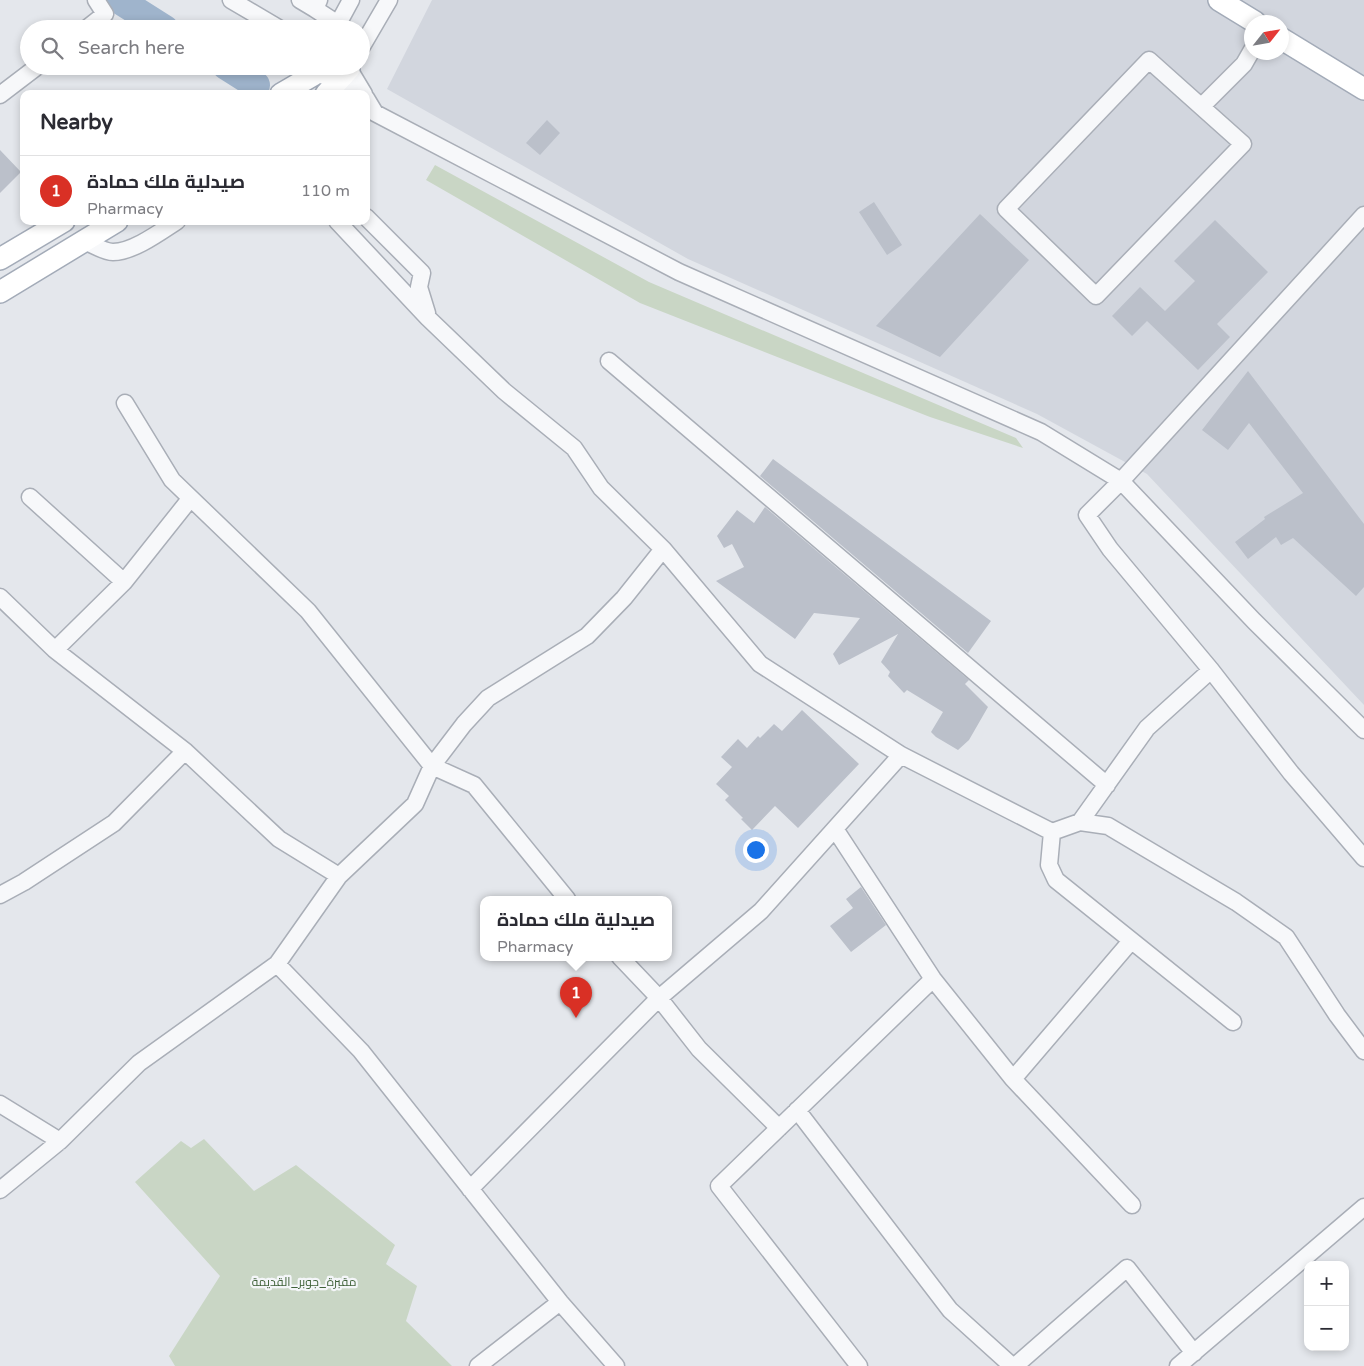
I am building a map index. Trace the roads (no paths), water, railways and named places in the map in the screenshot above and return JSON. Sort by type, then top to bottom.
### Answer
[{"type":"main road","points":[[1224,1],[1245,15]]},
{"type":"main road","points":[[1289,43],[1364,89]]},
{"type":"main road","points":[[288,90],[314,75]]},
{"type":"main road","points":[[329,90],[341,75]]},
{"type":"main road","points":[[0,259],[57,225]]},
{"type":"main road","points":[[60,225],[75,246]]},
{"type":"main road","points":[[0,292],[109,225]]},
{"type":"street","points":[[96,0],[105,14],[97,20]]},
{"type":"street","points":[[231,0],[265,20]]},
{"type":"street","points":[[300,0],[317,4],[332,20]]},
{"type":"street","points":[[340,20],[351,0]]},
{"type":"street","points":[[370,33],[389,0]]},
{"type":"street","points":[[1149,60],[1202,106],[1244,144],[1096,296],[1006,208],[1149,60]]},
{"type":"street","points":[[1202,106],[1246,60]]},
{"type":"street","points":[[0,95],[26,75]]},
{"type":"street","points":[[345,90],[347,75]]},
{"type":"street","points":[[353,75],[362,90]]},
{"type":"street","points":[[370,106],[374,113],[679,272],[1041,432],[1121,481],[1254,621],[1364,730]]},
{"type":"street","points":[[1364,215],[1121,481],[1087,515],[1110,549],[1211,670],[1291,773],[1364,858]]},
{"type":"street","points":[[370,221],[422,273],[419,287],[428,318]]},
{"type":"street","points":[[75,246],[112,252],[121,251],[143,242],[171,225]]},
{"type":"street","points":[[341,225],[428,318],[504,390],[574,448],[601,488],[663,549],[760,664],[901,755],[1052,832],[1080,822],[1108,826],[1236,902],[1286,937],[1337,1015],[1364,1051]]},
{"type":"street","points":[[609,361],[1107,785]]},
{"type":"street","points":[[125,403],[172,480],[308,611],[432,766],[474,785],[565,896]]},
{"type":"street","points":[[30,498],[124,582]]},
{"type":"street","points":[[55,650],[124,582],[190,499]]},
{"type":"street","points":[[0,1190],[60,1141],[139,1062],[277,964],[339,876],[415,804],[432,766],[464,724],[488,698],[587,636],[624,598],[663,549]]},
{"type":"street","points":[[0,597],[55,650],[185,751],[279,839],[339,876]]},
{"type":"street","points":[[1080,822],[1147,728],[1211,670]]},
{"type":"street","points":[[0,895],[24,882],[114,823],[185,751]]},
{"type":"street","points":[[470,1189],[659,998],[761,911],[901,755]]},
{"type":"street","points":[[835,829],[933,978],[1013,1079],[1132,1205]]},
{"type":"street","points":[[1052,832],[1049,864],[1056,880],[1233,1022]]},
{"type":"street","points":[[1013,1079],[1131,941]]},
{"type":"street","points":[[624,961],[659,998],[699,1049],[779,1128]]},
{"type":"street","points":[[277,964],[361,1051],[560,1302],[616,1366]]},
{"type":"street","points":[[859,1366],[719,1186],[933,978]]},
{"type":"street","points":[[0,1104],[60,1141]]},
{"type":"street","points":[[797,1110],[950,1310],[1013,1366],[1127,1268],[1194,1353]]},
{"type":"street","points":[[1178,1366],[1364,1207]]},
{"type":"street","points":[[478,1366],[560,1302]]},
{"type":"waterway","points":[[119,0],[151,20]]},
{"type":"waterway","points":[[240,75],[256,85]]},
{"type":"place","name":"صيدلية ملك حمادة","points":[[576,1018]]},
{"type":"park label","name":"مقبرة_جوبر_القديمة","points":[[304,1282]]}]
